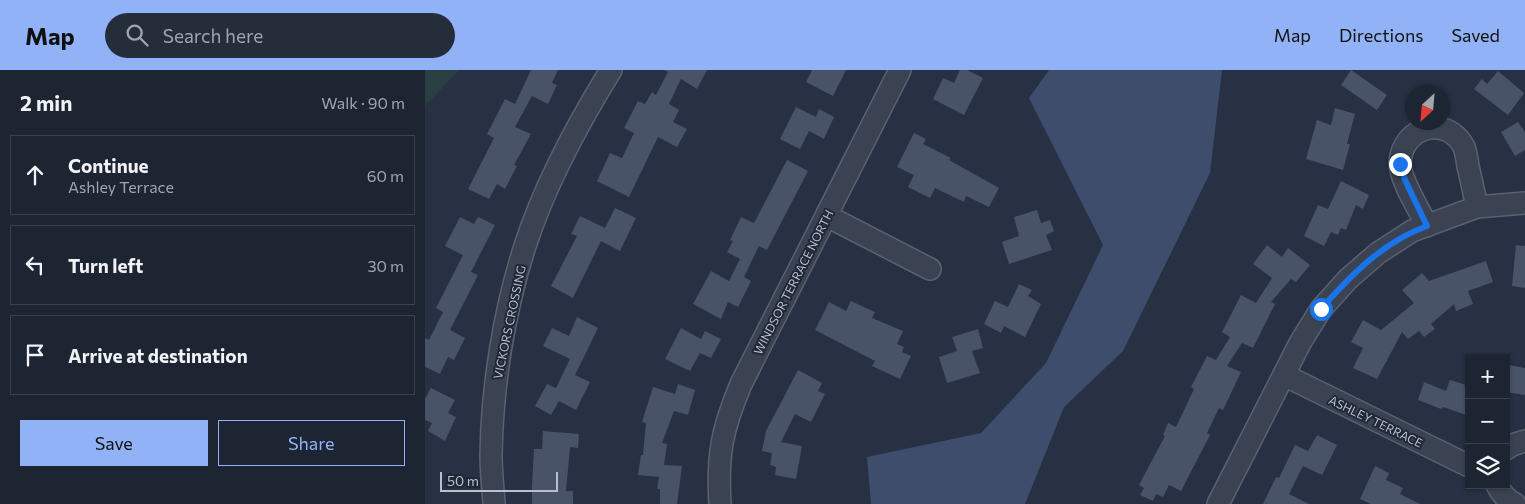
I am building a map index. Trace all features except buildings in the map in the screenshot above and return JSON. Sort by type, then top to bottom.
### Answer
[{"type":"street","name":"VICKORS CROSSING","points":[[494,504],[491,455],[496,384],[508,314],[525,246],[551,180],[582,117],[611,70]]},
{"type":"street","name":"WINDSOR TERRACE NORTH","points":[[720,504],[718,475],[721,444],[729,413],[741,384],[900,70]]},
{"type":"street","points":[[1427,226],[1405,180],[1400,164],[1402,151],[1408,139],[1419,130],[1429,127],[1444,130],[1456,136],[1464,148],[1477,207]]},
{"type":"street","points":[[1218,504],[1299,343],[1321,309],[1348,279],[1378,253],[1412,231],[1477,207],[1525,202]]},
{"type":"street","points":[[827,216],[930,269]]},
{"type":"street","name":"ASHLEY TERRACE","points":[[1284,375],[1465,464]]},
{"type":"street","points":[[1510,445],[1525,441]]},
{"type":"street","points":[[1499,489],[1507,500],[1515,504]]},
{"type":"green space","points":[[425,70],[459,70],[425,106]]},
{"type":"water","points":[[1049,70],[1222,70],[1210,173],[1123,351],[1064,407],[1025,504],[871,504],[867,457],[981,433],[1046,363],[1103,245],[1029,98]]},
{"type":"route","points":[[1321,309],[1348,279],[1378,253],[1412,231],[1427,226],[1405,180],[1400,164]]}]
